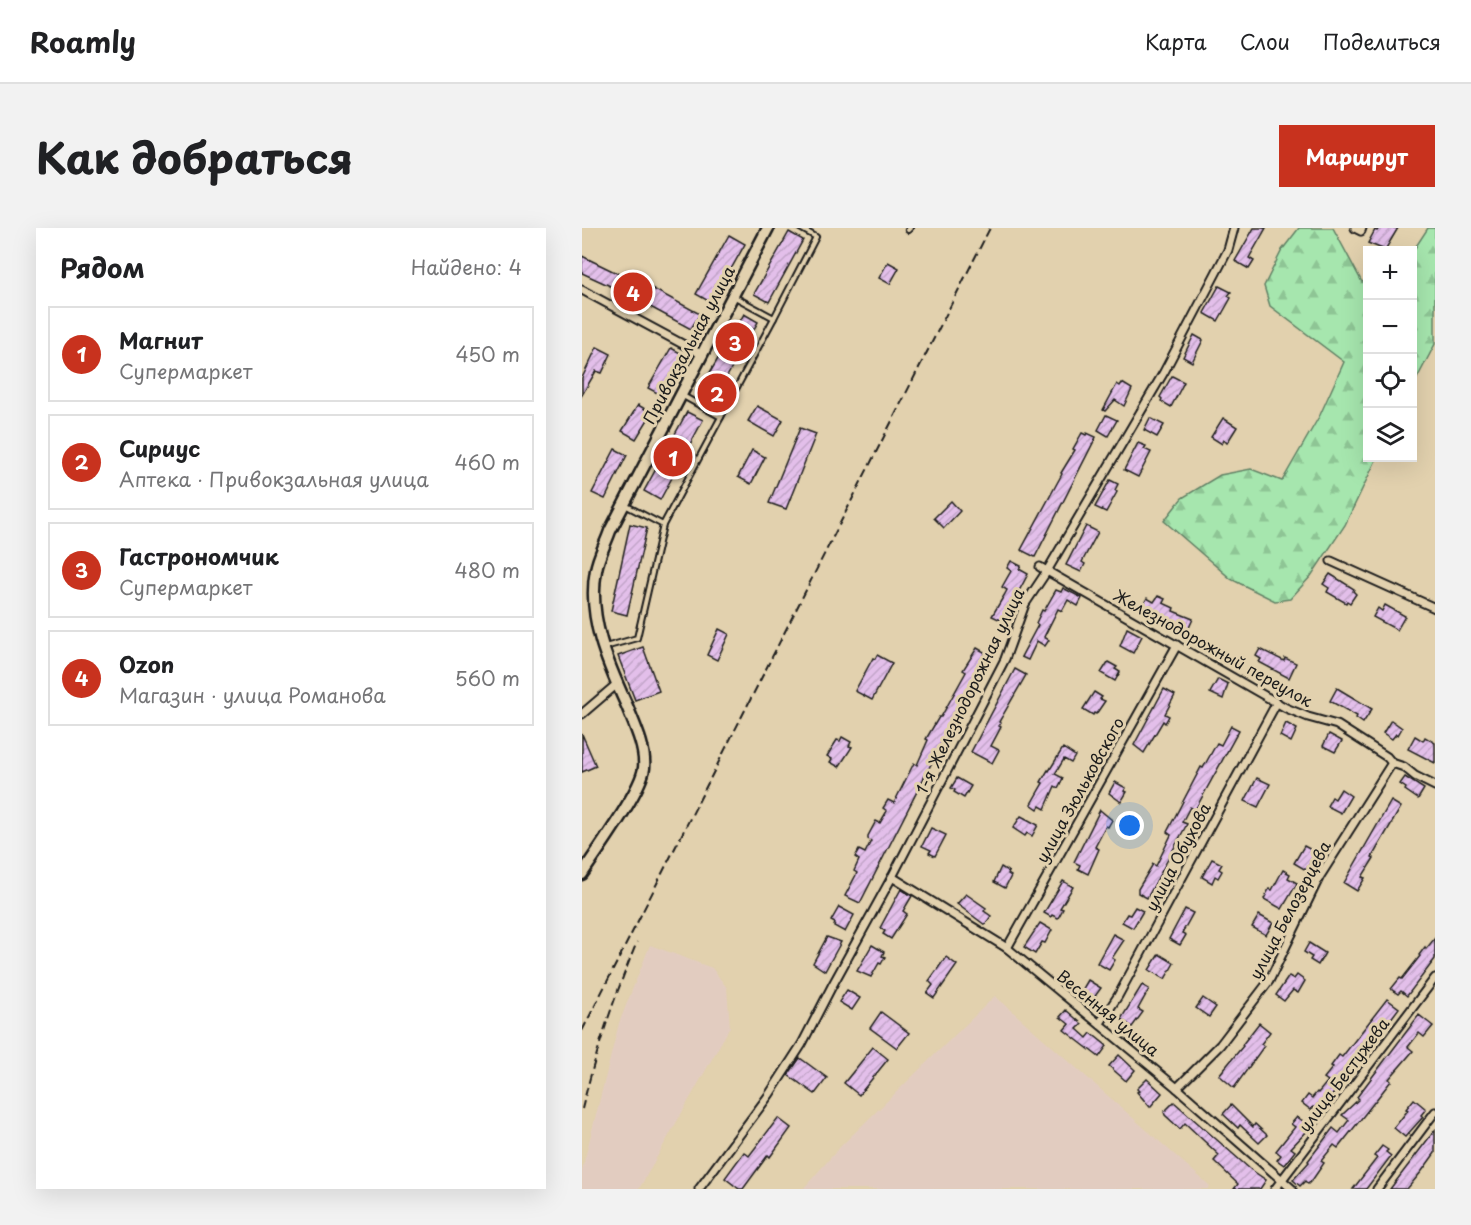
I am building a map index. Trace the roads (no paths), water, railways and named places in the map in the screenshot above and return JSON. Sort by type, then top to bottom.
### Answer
[{"type":"main road","name":"Привокзальная улица","points":[[582,874],[634,792],[644,767],[640,737],[598,633],[595,601],[596,569],[610,531],[768,228]]},
{"type":"street","name":"1-я Железнодорожная улица","points":[[699,1189],[793,1059],[892,877],[1005,659],[1025,604],[1047,571],[1164,372],[1228,250],[1234,228]]},
{"type":"street","points":[[1355,228],[1361,231],[1362,228]]},
{"type":"street","points":[[582,290],[701,354]]},
{"type":"street","points":[[1331,561],[1435,608]]},
{"type":"street","name":"Железнодорожный переулок","points":[[1040,567],[1277,702],[1308,717],[1337,725],[1387,757],[1392,763],[1404,767],[1415,776],[1435,786]]},
{"type":"street","name":"улица Зюльковского","points":[[1007,948],[1176,645]]},
{"type":"street","points":[[582,714],[617,684]]},
{"type":"street","name":"улица Обухова","points":[[1100,1023],[1118,996],[1277,702]]},
{"type":"street","name":"улица Белозерцева","points":[[1177,1088],[1220,1045],[1269,981],[1320,876],[1392,763]]},
{"type":"street","name":"Весенняя улица","points":[[892,877],[1007,948],[1177,1088],[1292,1189]]},
{"type":"street","name":"улица Бестужева","points":[[1275,1189],[1435,978]]},
{"type":"street","points":[[1377,1189],[1435,1112]]},
{"type":"lane","points":[[603,647],[637,638],[663,525],[816,237],[800,228]]},
{"type":"lane","points":[[732,296],[774,318]]},
{"type":"lane","points":[[680,394],[721,417]]},
{"type":"lane","points":[[624,505],[663,525]]},
{"type":"railway","points":[[582,1031],[990,228]]},
{"type":"railway","points":[[582,1109],[606,1024],[637,942]]},
{"type":"place","name":"Ozon","points":[[633,292]]},
{"type":"place","name":"Гастрономчик","points":[[735,342]]},
{"type":"place","name":"Сириус","points":[[717,393]]},
{"type":"place","name":"Магнит","points":[[673,457]]}]
